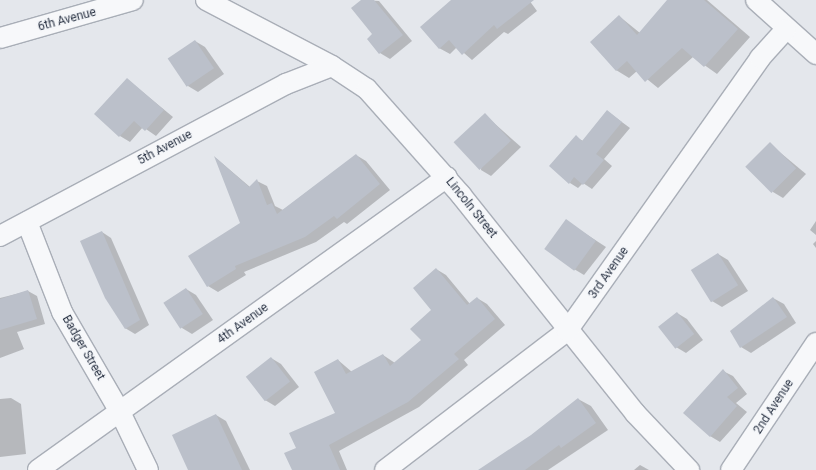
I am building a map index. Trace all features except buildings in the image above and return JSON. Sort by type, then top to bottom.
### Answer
[{"type":"street","name":"6th Avenue","points":[[0,38],[133,0]]},
{"type":"street","name":"Lincoln Street","points":[[206,0],[332,66],[367,89],[447,178],[635,413],[689,470]]},
{"type":"street","points":[[756,0],[785,30],[816,54]]},
{"type":"street","name":"3rd Avenue","points":[[385,470],[568,331],[760,58],[785,30]]},
{"type":"street","name":"5th Avenue","points":[[0,236],[286,84],[332,66]]},
{"type":"street","name":"4th Avenue","points":[[38,470],[447,178]]},
{"type":"street","name":"Badger Street","points":[[27,222],[62,312],[120,412],[148,470]]},
{"type":"street","name":"2nd Avenue","points":[[731,470],[816,343]]}]
